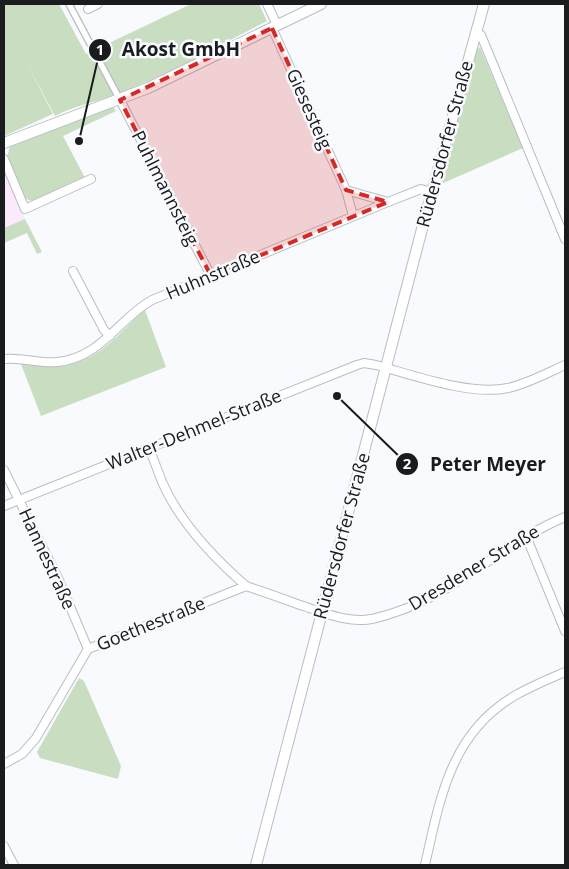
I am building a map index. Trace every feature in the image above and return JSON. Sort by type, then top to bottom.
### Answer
[{"type":"street","points":[[69,4],[120,100]]},
{"type":"street","points":[[88,9],[98,4]]},
{"type":"street","name":"Giesesteig","points":[[267,4],[274,26],[346,190],[353,216]]},
{"type":"street","points":[[4,143],[120,100],[321,4]]},
{"type":"street","name":"Rüdersdorfer Straße","points":[[256,865],[432,192],[484,4]]},
{"type":"street","points":[[476,34],[481,35],[565,239]]},
{"type":"street","name":"Puhlmannsteig","points":[[120,100],[211,276]]},
{"type":"street","points":[[4,160],[25,208],[91,179]]},
{"type":"street","name":"Huhnstraße","points":[[4,359],[58,362],[86,353],[103,342],[127,317],[144,305],[421,189],[432,192]]},
{"type":"street","points":[[346,190],[388,202]]},
{"type":"street","points":[[73,272],[104,330],[110,336]]},
{"type":"street","name":"Walter-Dehmel-Straße","points":[[4,506],[364,363],[456,386],[493,390],[509,388],[565,365]]},
{"type":"street","points":[[150,448],[163,485],[186,522],[211,554],[246,586],[322,612]]},
{"type":"street","name":"Hannestraße","points":[[4,470],[58,578],[88,649]]},
{"type":"street","name":"Dresdener Straße","points":[[322,612],[350,619],[363,620],[401,611],[438,594],[526,536],[565,516]]},
{"type":"street","points":[[526,536],[565,631]]},
{"type":"street","name":"Goethestraße","points":[[4,764],[22,754],[36,738],[88,649],[246,586]]},
{"type":"street","points":[[425,865],[441,796],[453,764],[469,738],[479,725],[496,709],[515,695],[565,672]]},
{"type":"street","points":[[4,846],[14,865]]},
{"type":"highlighted area","points":[[272,28],[346,190],[388,202],[211,276],[120,100]]},
{"type":"shaded area","points":[[4,170],[25,219],[4,228]]},
{"type":"green space","points":[[4,4],[59,4],[86,54],[191,4],[259,4],[267,21],[148,81],[121,93],[73,108],[55,116],[25,60],[53,114],[4,136]]},
{"type":"green space","points":[[480,47],[523,148],[441,184],[476,50]]},
{"type":"green space","points":[[112,106],[116,111],[63,136],[85,178],[33,201],[28,200],[23,195],[7,158],[10,145]]},
{"type":"green space","points":[[25,219],[42,252],[37,254],[27,233],[4,243],[4,228]]},
{"type":"green space","points":[[145,310],[166,367],[41,416],[21,364],[58,366],[90,357],[100,351]]},
{"type":"green space","points":[[79,678],[84,681],[121,766],[118,779],[40,758],[37,752]]},
{"type":"place","name":"Akost GmbH","points":[[79,141]]},
{"type":"place","name":"Peter Meyer","points":[[337,396]]}]
